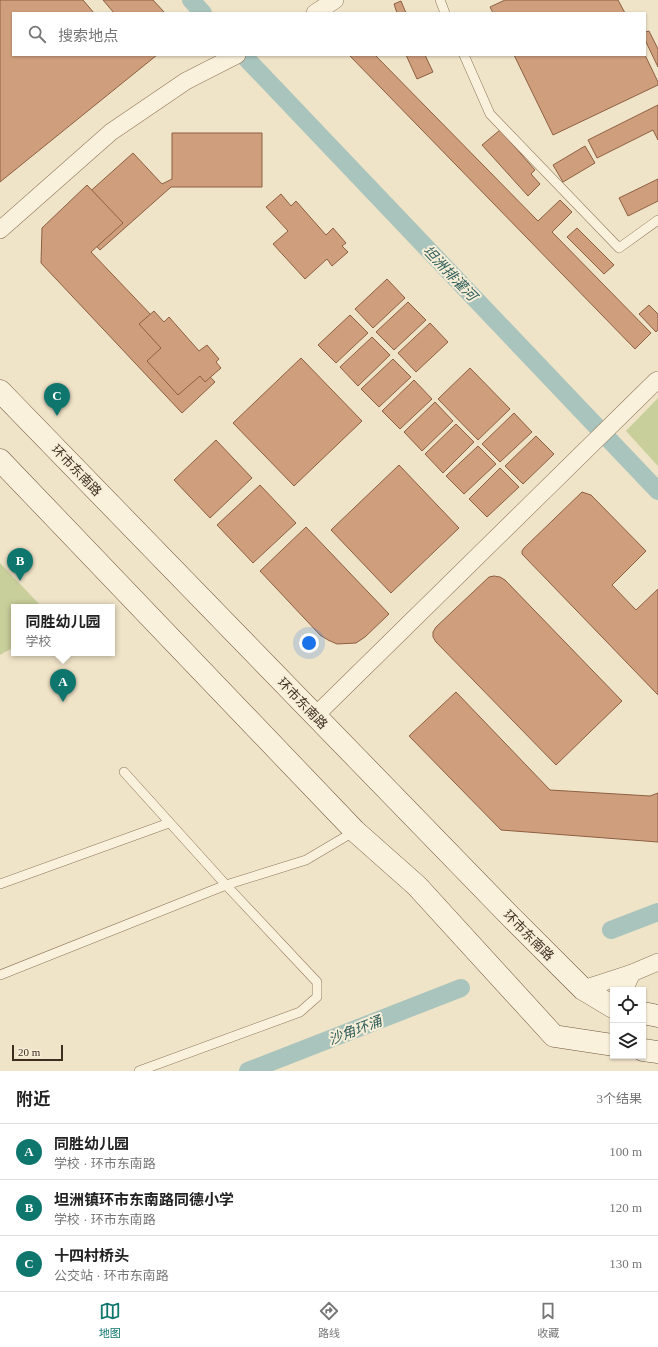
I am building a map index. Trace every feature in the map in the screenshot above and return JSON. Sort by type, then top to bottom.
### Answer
[{"type":"main road","name":"环市东南路","points":[[0,391],[510,916],[583,989],[610,1005]]},
{"type":"main road","points":[[0,460],[355,831],[417,886],[554,1036],[610,1045]]},
{"type":"main road","points":[[646,1014],[658,1016]]},
{"type":"main road","points":[[646,1050],[658,1052]]},
{"type":"street","points":[[317,12],[335,0]]},
{"type":"street","points":[[0,230],[111,132],[186,80],[236,56]]},
{"type":"street","points":[[315,716],[657,381]]},
{"type":"street","points":[[583,989],[632,973],[658,962]]},
{"type":"street","points":[[625,987],[632,973]]},
{"type":"lane","points":[[440,0],[445,12]]},
{"type":"lane","points":[[464,56],[490,114],[619,248],[658,220]]},
{"type":"lane","points":[[124,772],[169,823],[317,982],[317,997],[300,1012],[139,1071]]},
{"type":"lane","points":[[0,884],[169,823]]},
{"type":"lane","points":[[0,975],[226,885],[306,860],[355,831]]},
{"type":"green space","points":[[658,398],[658,466],[626,431]]},
{"type":"green space","points":[[0,563],[39,604],[11,604],[11,649],[0,655]]},
{"type":"building","points":[[0,0],[83,0],[93,12],[12,12],[12,56],[156,56],[0,182]]},
{"type":"building","points":[[103,0],[153,0],[164,12],[113,12]]},
{"type":"building","points":[[505,0],[618,0],[624,12],[492,12],[490,7]]},
{"type":"building","points":[[401,1],[406,12],[397,12],[394,4]]},
{"type":"building","points":[[649,31],[658,49],[658,67],[646,42],[646,32]]},
{"type":"building","points":[[350,56],[376,56],[538,221],[560,200],[572,212],[552,232],[651,333],[635,349]]},
{"type":"building","points":[[406,56],[425,56],[433,72],[417,79]]},
{"type":"building","points":[[514,56],[645,56],[658,85],[553,135]]},
{"type":"building","points":[[658,105],[658,140],[653,130],[597,158],[588,140]]},
{"type":"building","points":[[500,130],[535,170],[531,174],[540,184],[528,196],[482,145]]},
{"type":"building","points":[[172,133],[262,133],[262,187],[171,187],[100,250],[66,213],[133,153],[162,184],[172,179]]},
{"type":"building","points":[[585,146],[595,163],[563,182],[553,165]]},
{"type":"building","points":[[658,179],[658,201],[628,216],[619,198]]},
{"type":"building","points":[[87,185],[123,223],[91,252],[215,382],[182,413],[41,263],[42,228]]},
{"type":"building","points":[[281,194],[291,206],[296,201],[326,235],[333,228],[346,243],[342,246],[348,252],[332,266],[327,259],[305,279],[273,244],[288,231],[266,207]]},
{"type":"building","points":[[577,228],[614,265],[604,274],[567,237]]},
{"type":"building","points":[[387,279],[405,298],[373,328],[355,309]]},
{"type":"building","points":[[408,302],[426,320],[394,350],[376,332]]},
{"type":"building","points":[[649,305],[658,314],[658,330],[656,332],[639,314]]},
{"type":"building","points":[[154,311],[164,322],[169,317],[199,351],[207,345],[219,359],[216,362],[221,368],[205,382],[200,376],[178,395],[147,361],[161,348],[139,324]]},
{"type":"building","points":[[350,315],[368,333],[336,363],[318,345]]},
{"type":"building","points":[[430,323],[448,342],[416,372],[398,353]]},
{"type":"building","points":[[372,337],[390,355],[358,386],[340,367]]},
{"type":"building","points":[[301,358],[362,421],[294,486],[233,423]]},
{"type":"building","points":[[393,359],[411,377],[379,407],[361,389]]},
{"type":"building","points":[[470,368],[510,409],[478,440],[438,399]]},
{"type":"building","points":[[414,380],[432,399],[400,429],[382,411]]},
{"type":"building","points":[[435,402],[453,421],[422,451],[404,432]]},
{"type":"building","points":[[514,413],[532,432],[500,462],[482,444]]},
{"type":"building","points":[[456,424],[474,442],[443,473],[425,454]]},
{"type":"building","points":[[536,436],[554,454],[523,484],[505,466]]},
{"type":"building","points":[[216,440],[252,478],[210,518],[174,480]]},
{"type":"building","points":[[478,446],[496,464],[464,494],[446,476]]},
{"type":"building","points":[[399,465],[459,528],[391,593],[331,530]]},
{"type":"building","points":[[500,468],[519,487],[487,517],[469,499]]},
{"type":"building","points":[[260,485],[296,523],[253,563],[217,525]]},
{"type":"building","points":[[582,492],[591,495],[646,551],[612,585],[636,610],[658,589],[658,695],[522,554],[524,548]]},
{"type":"building","points":[[306,527],[389,614],[365,637],[356,643],[337,644],[320,635],[260,571]]},
{"type":"building","points":[[494,576],[505,580],[622,701],[556,765],[436,642],[433,637],[433,632],[436,627],[489,577]]},
{"type":"building","points":[[456,692],[550,790],[650,796],[658,793],[658,842],[501,830],[409,736]]},
{"type":"waterway","name":"坦洲排灌河","points":[[191,0],[202,12]]},
{"type":"waterway","name":"坦洲排灌河","points":[[244,56],[658,491]]},
{"type":"waterway","name":"沙角环涌","points":[[611,930],[658,912]]},
{"type":"waterway","name":"沙角环涌","points":[[248,1071],[461,988]]},
{"type":"place","name":"十四村桥头","points":[[57,416]]},
{"type":"place","name":"坦洲镇环市东南路同德小学","points":[[20,581]]},
{"type":"place","name":"同胜幼儿园","points":[[63,702]]}]
